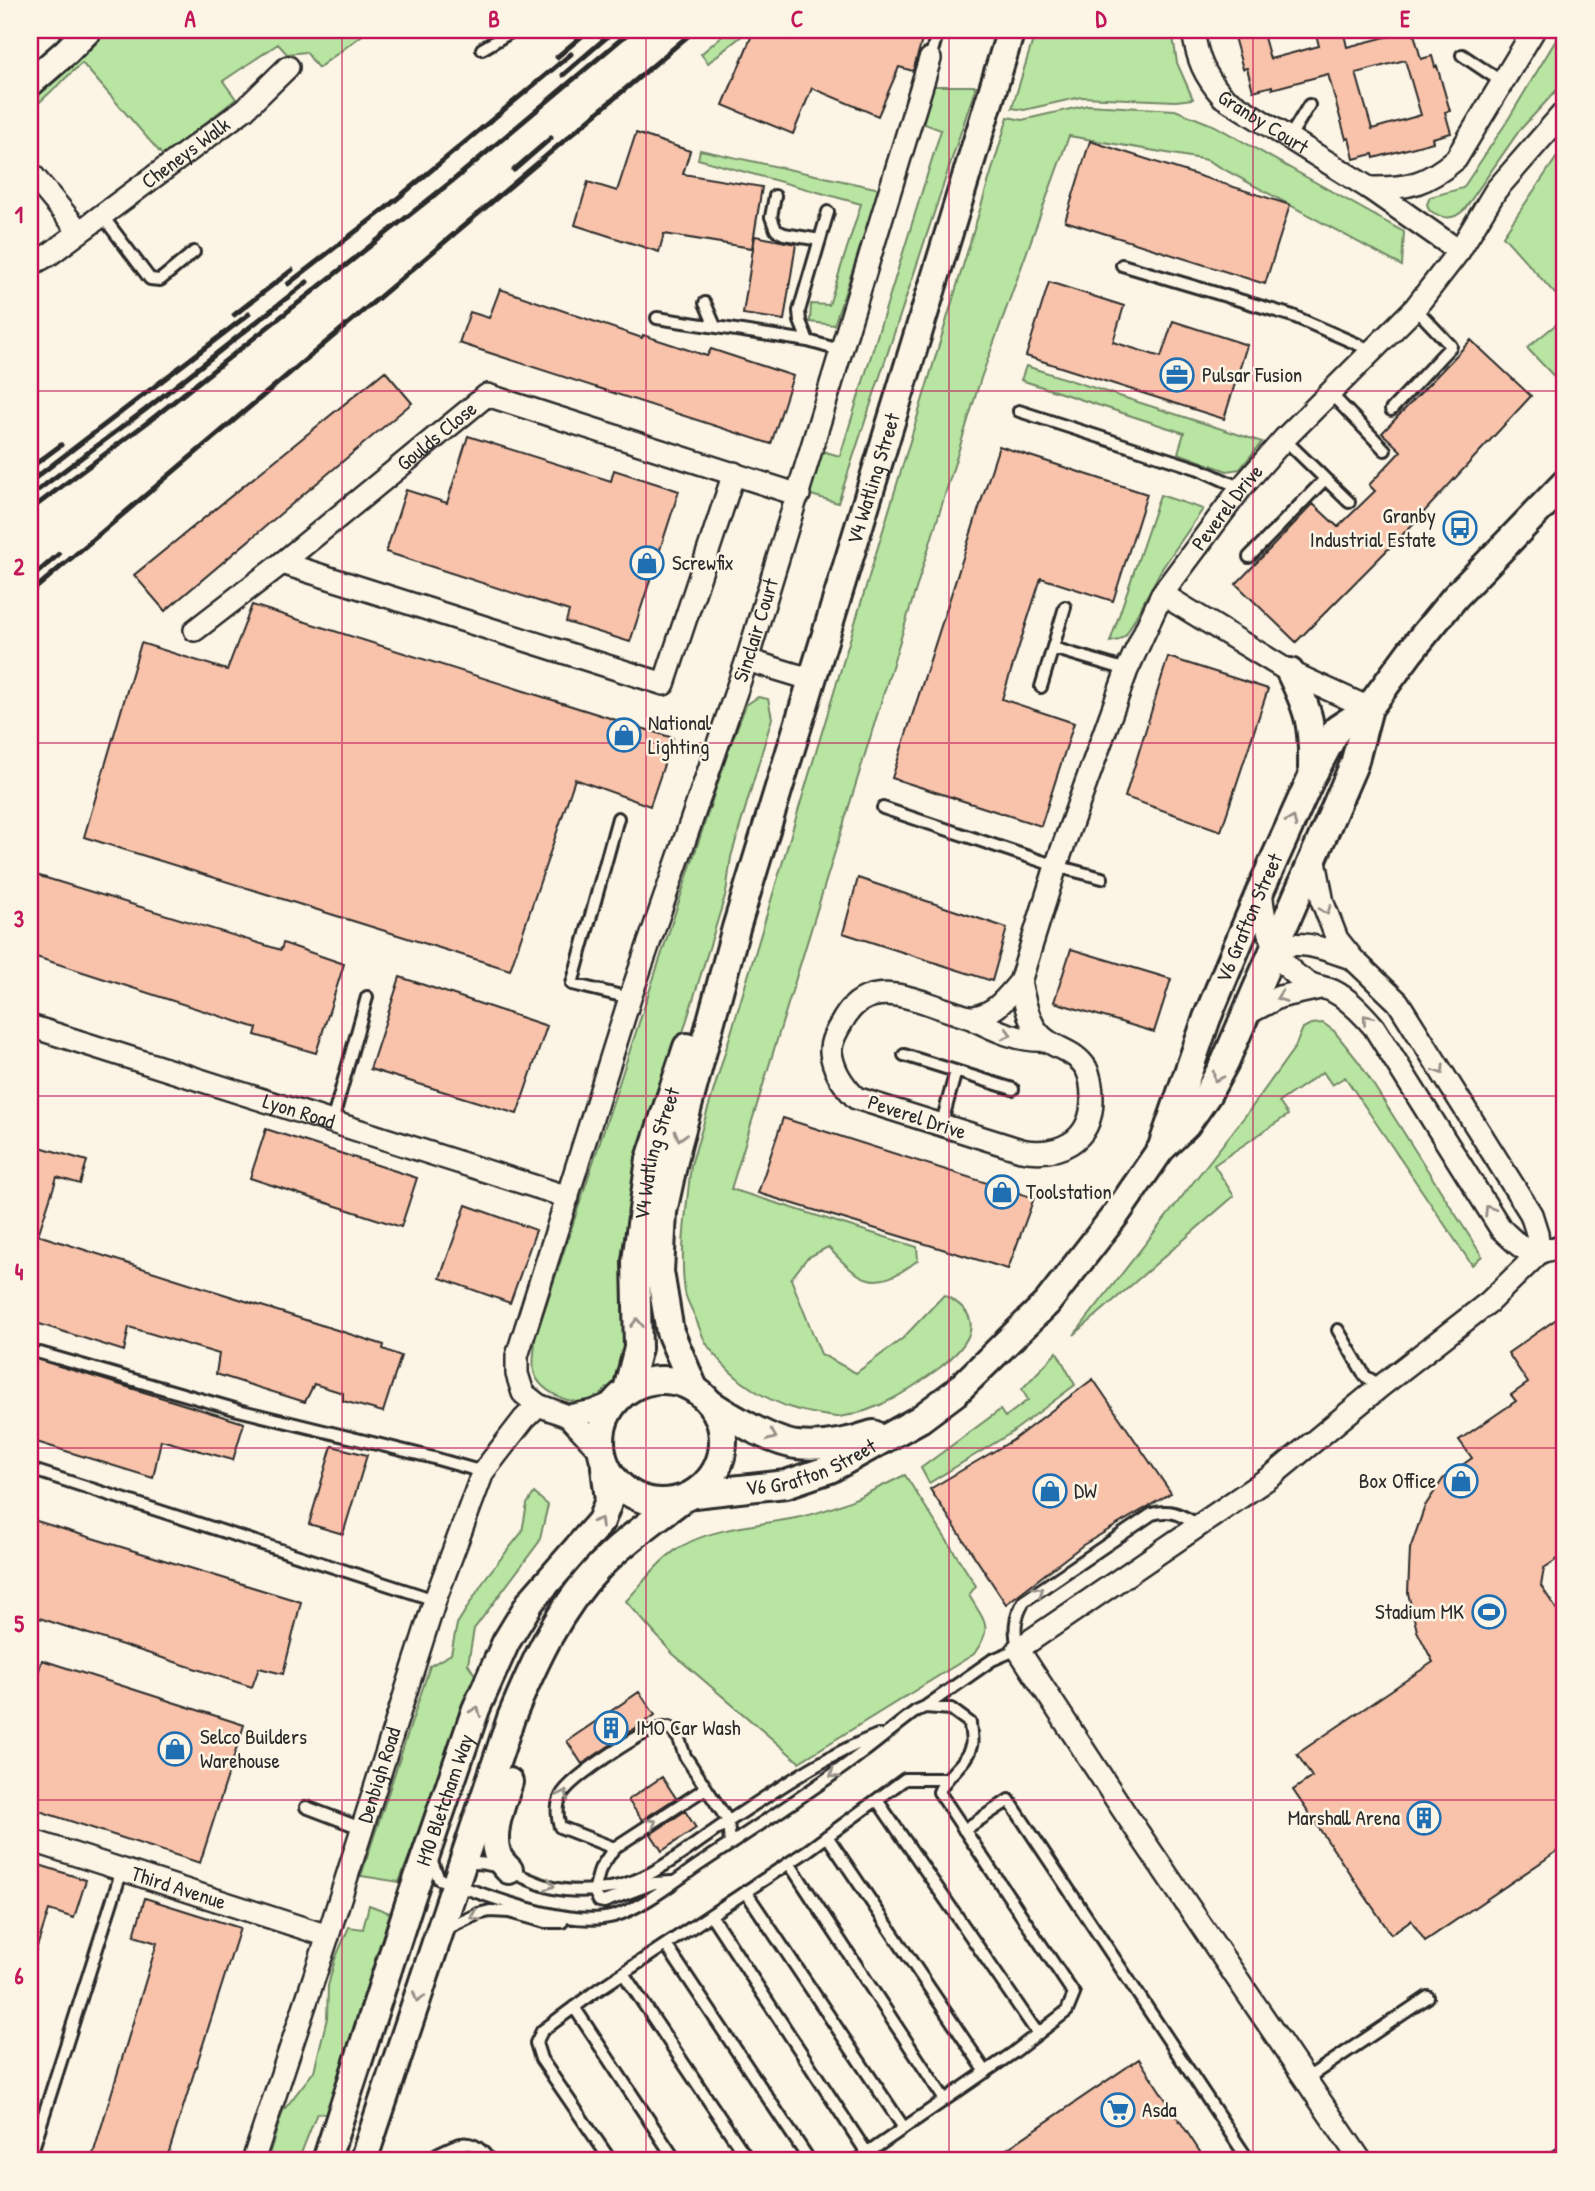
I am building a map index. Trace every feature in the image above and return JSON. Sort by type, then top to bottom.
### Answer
[{"type":"street","points":[[30,83],[88,30]]},
{"type":"street","name":"V4 Watling Street","points":[[702,1396],[670,1332],[660,1272],[663,1212],[677,1147],[736,928],[1012,30]]},
{"type":"street","name":"Granby Court","points":[[1193,30],[1196,52],[1208,80],[1223,97],[1369,188],[1460,251]]},
{"type":"street","points":[[1369,188],[1399,189],[1425,181],[1456,159],[1534,30]]},
{"type":"street","name":"Sinclair Court","points":[[568,1197],[630,998],[747,660],[930,59]]},
{"type":"street","name":"Cheneys Walk","points":[[30,265],[50,254],[245,109],[288,66]]},
{"type":"street","name":"Peverel Drive","points":[[971,1018],[995,1010],[1020,982],[1056,866],[1127,670],[1162,594],[1241,488],[1284,439],[1415,308],[1460,251],[1496,190],[1565,111]]},
{"type":"street","points":[[30,172],[79,231]]},
{"type":"street","name":"Goulds Close","points":[[195,630],[282,563],[487,395],[799,495]]},
{"type":"street","points":[[282,563],[664,684],[734,473]]},
{"type":"street","name":"V6 Grafton Street","points":[[687,1497],[786,1484],[830,1469],[920,1419],[956,1392],[1047,1303],[1117,1213],[1161,1149],[1186,1125],[1208,1096],[1354,764],[1369,708],[1409,652],[1455,597],[1565,483]]},
{"type":"street","points":[[1162,594],[1290,672],[1369,708]]},
{"type":"street","points":[[747,660],[813,680]]},
{"type":"street","points":[[1290,672],[1305,702],[1313,732],[1312,776]]},
{"type":"street","name":"V6 Grafton Street","points":[[1161,1149],[1207,1018],[1261,888],[1312,776],[1337,729],[1369,708]]},
{"type":"street","points":[[1314,855],[1323,903],[1337,939],[1353,959],[1398,1002],[1531,1214],[1539,1253]]},
{"type":"street","points":[[1261,888],[1266,926],[1283,963],[1294,974],[1320,988],[1332,991],[1358,1008],[1374,1027],[1501,1228],[1525,1251],[1539,1253],[1565,1245]]},
{"type":"street","name":"V4 Watling Street","points":[[620,1396],[638,1348],[636,1261],[650,1159],[692,1033],[736,928]]},
{"type":"street","points":[[1207,1018],[1230,992],[1247,965],[1263,952],[1300,943],[1315,945],[1353,959]]},
{"type":"street","name":"Peverel Drive","points":[[1020,982],[1028,1014],[1036,1028],[1046,1040],[1070,1052],[1086,1068],[1092,1086],[1092,1107],[1087,1125],[1075,1140],[1057,1150],[1040,1154],[1021,1150],[856,1098],[842,1084],[834,1066],[831,1048],[837,1029],[849,1010],[875,995],[892,993],[971,1018],[993,1030],[1034,1041],[1046,1040]]},
{"type":"street","points":[[1245,1014],[1279,997],[1320,988]]},
{"type":"street","name":"Lyon Road","points":[[30,1026],[568,1197]]},
{"type":"street","points":[[568,1197],[517,1356],[517,1374],[523,1393],[538,1405],[568,1416],[603,1459],[618,1485],[636,1497],[657,1503],[687,1497],[709,1481],[720,1463],[723,1443],[721,1423],[702,1396],[672,1380],[648,1381],[594,1411],[568,1416]]},
{"type":"street","points":[[1361,2161],[1123,1810],[1018,1649],[1273,1475],[1381,1385],[1489,1302],[1539,1253]]},
{"type":"street","points":[[603,1459],[602,1425],[620,1396]]},
{"type":"street","name":"V6 Grafton Street","points":[[702,1396],[739,1423],[795,1445],[844,1444],[920,1419]]},
{"type":"street","name":"Denbigh Road","points":[[253,2161],[435,1600],[483,1472],[538,1405]]},
{"type":"street","name":"H10 Bletcham Way","points":[[326,2161],[476,1709],[506,1642],[531,1601],[582,1546],[601,1521],[609,1500],[603,1459]]},
{"type":"street","name":"H10 Bletcham Way","points":[[363,2161],[440,1932],[452,1876],[536,1659],[560,1616],[599,1567],[687,1497]]},
{"type":"street","name":"H10 Bletcham Way","points":[[509,1870],[498,1857],[496,1836],[499,1812],[537,1695],[557,1651],[615,1552]]},
{"type":"street","name":"Third Avenue","points":[[30,1840],[328,1936]]},
{"type":"street","name":"H10 Bletcham Way","points":[[345,2161],[426,1909],[452,1876]]},
{"type":"street","points":[[1559,2161],[1565,2157]]},
{"type":"lane","points":[[482,49],[514,30]]},
{"type":"lane","points":[[930,59],[939,30]]},
{"type":"lane","points":[[1462,55],[1503,82]]},
{"type":"lane","points":[[1289,138],[1309,105]]},
{"type":"lane","points":[[775,196],[771,217],[776,230],[820,240]]},
{"type":"lane","points":[[808,341],[799,312],[828,212]]},
{"type":"lane","points":[[101,214],[150,279],[160,280],[194,252]]},
{"type":"lane","points":[[1122,265],[1293,316],[1373,351]]},
{"type":"lane","points":[[705,303],[715,326]]},
{"type":"lane","points":[[1391,410],[1451,346],[1415,308]]},
{"type":"lane","points":[[657,318],[808,341],[843,351]]},
{"type":"lane","points":[[1330,393],[1385,450]]},
{"type":"lane","points":[[1019,411],[1199,468],[1241,488]]},
{"type":"lane","points":[[1284,439],[1349,502]]},
{"type":"lane","points":[[1249,557],[1325,479]]},
{"type":"lane","points":[[1041,687],[1065,607]]},
{"type":"lane","points":[[1053,648],[1127,670]]},
{"type":"lane","points":[[883,808],[1056,866],[1102,878]]},
{"type":"lane","points":[[618,818],[572,984],[630,998]]},
{"type":"lane","points":[[332,1122],[367,997]]},
{"type":"lane","points":[[904,1055],[1013,1089]]},
{"type":"lane","points":[[941,1126],[956,1072]]},
{"type":"lane","points":[[1338,1330],[1365,1376],[1381,1385]]},
{"type":"lane","points":[[40,1353],[238,1410],[483,1472]]},
{"type":"lane","points":[[30,1469],[435,1600]]},
{"type":"lane","points":[[440,1932],[490,1910],[545,1922],[590,1922],[632,1908],[864,1752],[887,1731],[992,1660],[1018,1649],[1014,1627],[1016,1615],[1024,1601],[1152,1514],[1176,1512],[1199,1525]]},
{"type":"lane","points":[[856,2161],[1038,2034],[1067,2011],[1074,1994],[939,1792],[944,1779],[958,1767],[971,1746],[970,1723],[951,1709],[925,1707]]},
{"type":"lane","points":[[614,1849],[560,1827],[557,1815],[561,1795],[574,1779],[635,1740],[653,1730],[669,1727],[728,1821],[730,1844]]},
{"type":"lane","points":[[452,1876],[486,1862],[554,1888],[594,1891],[642,1879],[728,1821],[845,1748],[887,1731]]},
{"type":"lane","points":[[611,2161],[541,2059],[536,2043],[542,2031],[789,1863],[905,1779],[944,1779]]},
{"type":"lane","points":[[674,1881],[654,1883],[604,1902],[599,1901],[594,1891],[600,1869],[614,1849],[706,1788]]},
{"type":"lane","points":[[877,1800],[1038,2034]]},
{"type":"lane","points":[[964,1829],[1009,1800],[1249,2161]]},
{"type":"lane","points":[[306,1807],[361,1828]]},
{"type":"lane","points":[[827,1836],[986,2072]]},
{"type":"lane","points":[[429,1845],[433,1866],[550,1914],[588,1918],[613,1916]]},
{"type":"lane","points":[[789,1863],[945,2100]]},
{"type":"lane","points":[[30,2158],[121,1870]]},
{"type":"lane","points":[[746,1892],[904,2128]]},
{"type":"lane","points":[[710,1915],[867,2153]]},
{"type":"lane","points":[[666,1945],[810,2161]]},
{"type":"lane","points":[[624,1973],[748,2161]]},
{"type":"lane","points":[[1306,2079],[1428,1997]]},
{"type":"lane","points":[[574,2007],[676,2161]]},
{"type":"lane","points":[[437,2154],[459,2143],[472,2144],[490,2161]]},
{"type":"green space","points":[[110,30],[369,30],[318,68],[306,52],[287,54],[278,44],[223,81],[236,99],[163,156],[82,63],[30,111],[30,100]]},
{"type":"green space","points":[[729,30],[749,30],[708,63],[701,54]]},
{"type":"green space","points":[[1036,30],[1172,30],[1177,63],[1193,99],[1176,101],[1081,97],[1024,110],[1012,108]]},
{"type":"green space","points":[[1562,30],[1565,30],[1565,81],[1519,131],[1464,210],[1447,218],[1429,210],[1427,204],[1430,197],[1463,188]]},
{"type":"green space","points":[[934,86],[976,86],[838,503],[808,494],[822,451],[840,456],[941,130],[922,123]]},
{"type":"green space","points":[[1088,105],[1175,110],[1215,126],[1404,232],[1402,266],[1207,160],[1069,136],[981,378],[731,1189],[917,1247],[918,1260],[903,1271],[879,1280],[859,1275],[828,1247],[807,1258],[791,1279],[821,1354],[856,1373],[902,1339],[944,1295],[967,1313],[970,1332],[958,1351],[938,1369],[878,1406],[838,1417],[801,1411],[770,1399],[742,1382],[718,1359],[702,1335],[685,1292],[683,1277],[684,1228],[691,1165],[1008,117],[1022,120]]},
{"type":"green space","points":[[1565,145],[1565,305],[1503,236]]},
{"type":"green space","points":[[700,150],[880,189],[834,325],[810,322],[811,304],[829,305],[861,204],[698,159]]},
{"type":"green space","points":[[1565,317],[1565,388],[1527,348]]},
{"type":"green space","points":[[1026,366],[1262,442],[1240,469],[1227,471],[1178,453],[1184,433],[1021,380]]},
{"type":"green space","points":[[1160,495],[1203,509],[1161,570],[1126,635],[1110,642]]},
{"type":"green space","points":[[758,697],[768,699],[772,718],[731,857],[726,893],[630,1204],[625,1251],[627,1332],[622,1361],[616,1379],[600,1395],[591,1401],[571,1401],[555,1395],[537,1379],[533,1368],[535,1339],[730,746],[746,705]]},
{"type":"green space","points":[[1323,1023],[1334,1031],[1359,1062],[1482,1256],[1472,1265],[1345,1077],[1332,1085],[1323,1072],[1279,1102],[1288,1115],[1214,1165],[1234,1196],[1074,1335],[1252,1107],[1295,1047],[1303,1028]]},
{"type":"green space","points":[[1057,1352],[1075,1385],[1011,1433],[929,1483],[921,1468],[1000,1410],[1005,1417],[1028,1400],[1022,1389]]},
{"type":"green space","points":[[905,1475],[976,1586],[969,1595],[985,1624],[984,1637],[974,1654],[799,1762],[672,1653],[626,1601],[668,1556],[697,1539],[831,1508]]},
{"type":"green space","points":[[534,1493],[548,1505],[539,1542],[474,1629],[468,1664],[475,1675],[443,1770],[399,1882],[361,1876],[430,1666],[451,1654],[457,1624],[487,1576],[522,1532],[527,1504]]},
{"type":"green space","points":[[369,1905],[390,1913],[326,2114],[317,2113],[298,2161],[267,2161],[283,2111],[314,2071],[327,2018],[328,1986],[335,1959],[349,1927],[363,1929]]},
{"type":"building","points":[[754,30],[769,30],[790,39],[793,30],[925,30],[913,71],[899,67],[878,116],[812,88],[793,134],[723,105]]},
{"type":"building","points":[[1232,30],[1262,30],[1270,59],[1319,46],[1315,30],[1343,30],[1347,47],[1413,30],[1421,59],[1432,56],[1435,67],[1437,66],[1450,111],[1445,112],[1451,133],[1432,138],[1433,142],[1374,158],[1373,154],[1354,159],[1328,74],[1272,89],[1272,86],[1253,91],[1247,68],[1243,69]],"holes":[[[1405,60],[1421,115],[1372,129],[1356,73]]]},
{"type":"building","points":[[636,133],[690,151],[683,174],[762,187],[752,248],[664,234],[659,252],[575,225],[588,182],[617,191]]},
{"type":"building","points":[[1090,141],[1290,205],[1265,284],[1065,221]]},
{"type":"building","points":[[755,236],[796,244],[784,320],[743,314]]},
{"type":"building","points":[[1049,282],[1124,306],[1113,342],[1161,357],[1173,321],[1247,345],[1224,419],[1026,356]]},
{"type":"building","points":[[500,289],[642,338],[643,335],[707,356],[711,349],[793,376],[771,444],[459,343],[470,312],[489,318]]},
{"type":"building","points":[[1471,340],[1531,396],[1411,526],[1296,642],[1236,584],[1313,504],[1338,527],[1375,491],[1369,485],[1401,451],[1382,433]]},
{"type":"building","points":[[385,371],[412,403],[165,611],[134,575]]},
{"type":"building","points":[[468,436],[611,481],[614,470],[679,491],[630,642],[566,622],[569,611],[386,552],[406,490],[447,503]]},
{"type":"building","points":[[999,446],[1147,494],[1113,601],[1041,578],[1002,699],[1074,723],[1041,826],[892,778]]},
{"type":"building","points":[[252,605],[673,738],[650,806],[575,779],[510,970],[84,837],[141,643],[227,670]]},
{"type":"building","points":[[1168,657],[1268,689],[1221,831],[1125,797]]},
{"type":"building","points":[[33,874],[281,950],[283,943],[344,964],[316,1053],[255,1035],[257,1028],[30,955],[30,883]]},
{"type":"building","points":[[858,878],[1007,928],[992,981],[843,933]]},
{"type":"building","points":[[1071,949],[1171,979],[1154,1032],[1054,1002]]},
{"type":"building","points":[[400,977],[547,1026],[517,1114],[370,1069]]},
{"type":"building","points":[[783,1118],[1034,1198],[1008,1269],[758,1193]]},
{"type":"building","points":[[266,1129],[417,1178],[401,1227],[250,1178]]},
{"type":"building","points":[[30,1144],[87,1161],[80,1184],[57,1177],[38,1235],[384,1345],[383,1349],[401,1356],[383,1412],[343,1401],[343,1393],[314,1384],[305,1402],[216,1374],[219,1354],[129,1327],[124,1351],[30,1321]]},
{"type":"building","points":[[466,1205],[536,1230],[510,1303],[440,1278]]},
{"type":"building","points":[[1565,1313],[1565,1554],[1544,1568],[1541,1586],[1565,1622],[1565,1846],[1425,1941],[1411,1920],[1391,1934],[1293,1790],[1312,1777],[1297,1754],[1433,1662],[1417,1631],[1408,1593],[1410,1549],[1425,1506],[1443,1479],[1472,1458],[1459,1440],[1516,1401],[1511,1395],[1528,1383],[1508,1353]]},
{"type":"building","points":[[30,1357],[244,1423],[233,1460],[161,1440],[153,1478],[30,1440]]},
{"type":"building","name":"DW","points":[[1093,1379],[1171,1493],[1083,1545],[1006,1604],[930,1489],[1013,1440]]},
{"type":"building","points":[[332,1446],[367,1455],[343,1534],[309,1524]]},
{"type":"building","points":[[30,1519],[301,1602],[283,1674],[259,1668],[252,1687],[30,1615]]},
{"type":"building","points":[[42,1660],[244,1725],[200,1863],[30,1808],[30,1699]]},
{"type":"building","name":"IMO Car Wash","points":[[639,1692],[655,1715],[582,1764],[567,1741]]},
{"type":"building","points":[[662,1777],[676,1798],[642,1820],[628,1800]]},
{"type":"building","points":[[685,1811],[696,1828],[662,1851],[651,1834]]},
{"type":"building","points":[[30,1862],[86,1880],[74,1918],[49,1910],[33,1959],[30,1958]]},
{"type":"building","points":[[145,1898],[240,1928],[166,2161],[91,2161],[157,1943],[134,1936]]},
{"type":"building","name":"Asda","points":[[1139,2059],[1206,2161],[989,2161]]},
{"type":"railway","points":[[557,57],[589,30]]},
{"type":"railway","points":[[563,75],[615,30]]},
{"type":"railway","points":[[30,510],[148,422],[456,178],[632,30]]},
{"type":"railway","points":[[30,593],[695,30]]},
{"type":"railway","points":[[288,284],[386,208],[571,54]]},
{"type":"railway","points":[[514,170],[551,138]]},
{"type":"railway","points":[[234,315],[292,270]]},
{"type":"railway","points":[[30,496],[145,410],[307,282]]},
{"type":"railway","points":[[30,482],[249,314]]},
{"type":"railway","points":[[30,468],[61,445]]},
{"type":"railway","points":[[30,579],[59,554]]},
{"type":"place","name":"Pulsar Fusion","points":[[1177,375]]},
{"type":"place","name":"Granby Industrial Estate","points":[[1460,528]]},
{"type":"place","name":"Screwfix","points":[[647,563]]},
{"type":"place","name":"National Lighting","points":[[624,735]]},
{"type":"place","name":"Toolstation","points":[[1002,1192]]},
{"type":"place","name":"Box Office","points":[[1461,1481]]},
{"type":"place","name":"DW","points":[[1050,1491]]},
{"type":"place","name":"Stadium MK","points":[[1489,1612]]},
{"type":"place","name":"IMO Car Wash","points":[[611,1728]]},
{"type":"place","name":"Selco Builders Warehouse","points":[[175,1749]]},
{"type":"place","name":"Marshall Arena","points":[[1424,1818]]},
{"type":"place","name":"Asda","points":[[1118,2110]]}]
